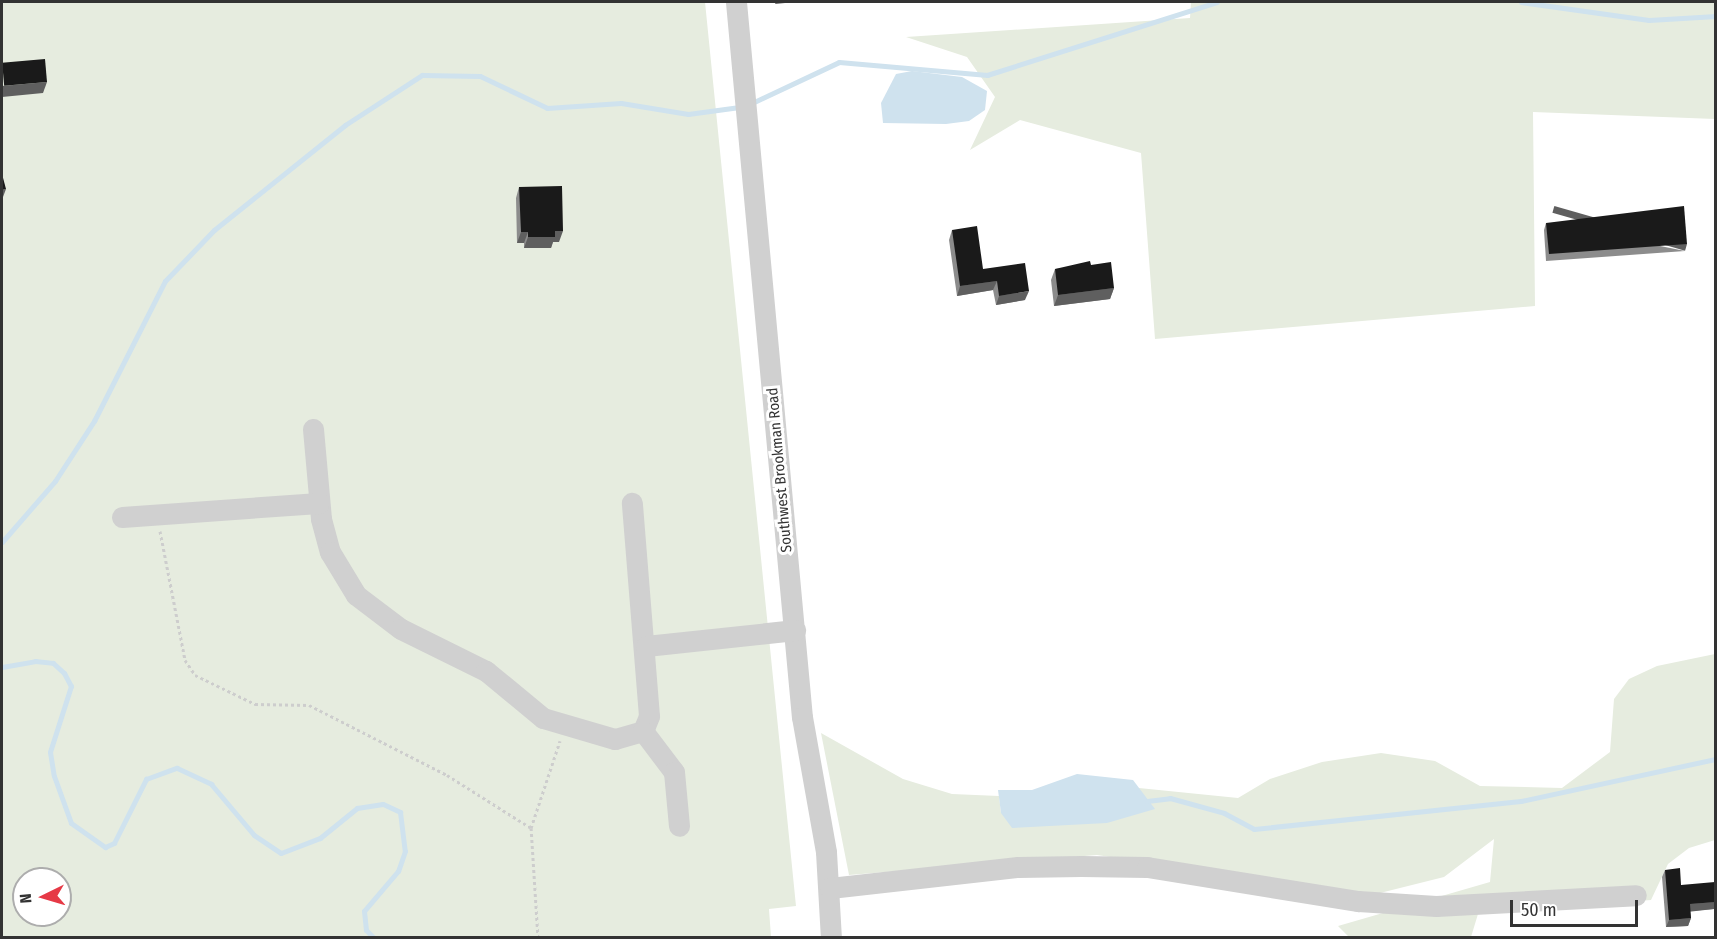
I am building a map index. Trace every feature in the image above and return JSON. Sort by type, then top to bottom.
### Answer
[{"type":"street","name":"Southwest Brookman Road","points":[[736,2],[802,717],[830,888],[831,938]]},
{"type":"street","points":[[313,429],[319,503],[330,552],[356,595],[401,629],[486,671],[523,704],[565,728],[615,738],[643,731]]},
{"type":"street","points":[[122,517],[319,503]]},
{"type":"street","points":[[632,503],[650,696],[643,731],[674,772],[680,826]]},
{"type":"street","points":[[646,646],[795,630]]},
{"type":"street","points":[[830,888],[1018,867],[1081,866],[1147,867],[1358,901],[1436,906],[1636,895]]},
{"type":"path","points":[[159,515],[183,649],[195,675],[255,704],[309,705],[447,775],[531,828]]},
{"type":"path","points":[[538,938],[531,828],[565,728]]},
{"type":"shaded area","points":[[2,2],[705,2],[796,906],[769,909],[771,937],[2,937]]},
{"type":"shaded area","points":[[1191,2],[1715,2],[1715,119],[1533,112],[1535,306],[1155,339],[1141,153],[1020,120],[970,150],[995,97],[967,57],[906,37],[1190,18]]},
{"type":"shaded area","points":[[1715,654],[1715,840],[1689,848],[1668,864],[1651,900],[1478,914],[1471,937],[1349,937],[1338,926],[1490,882],[1494,839],[1444,877],[1368,896],[1097,855],[849,875],[821,733],[903,779],[952,794],[999,796],[1001,813],[1129,787],[1238,798],[1270,779],[1322,762],[1381,753],[1435,761],[1480,786],[1562,788],[1610,752],[1614,699],[1629,679],[1657,666]]},
{"type":"water","points":[[912,71],[962,77],[987,91],[985,110],[969,121],[946,124],[883,123],[881,103],[896,74]]},
{"type":"water","points":[[1077,774],[1133,780],[1155,809],[1107,823],[1012,828],[1001,813],[998,790],[1032,790]]},
{"type":"building","points":[[45,59],[47,82],[4,86],[2,63]]},
{"type":"building","points":[[2,174],[6,189],[2,190]]},
{"type":"building","points":[[562,186],[563,231],[555,231],[555,237],[528,237],[528,232],[521,232],[519,187]]},
{"type":"building","points":[[1684,206],[1687,244],[1549,254],[1546,223]]},
{"type":"building","points":[[977,226],[983,269],[1025,263],[1029,291],[999,296],[997,281],[960,286],[952,230]]},
{"type":"building","points":[[1090,261],[1091,265],[1111,262],[1114,288],[1058,295],[1055,269]]},
{"type":"building","points":[[1680,868],[1681,885],[1715,882],[1716,902],[1690,904],[1691,918],[1669,920],[1665,870]]},
{"type":"waterway","points":[[752,103],[839,62],[987,75],[1217,2]]},
{"type":"waterway","points":[[1521,2],[1649,20],[1716,16]]},
{"type":"waterway","points":[[2,542],[55,481],[94,421],[165,281],[214,230],[345,125],[422,75],[480,76],[547,108],[621,103],[688,114],[740,107]]},
{"type":"waterway","points":[[2,667],[35,661],[53,663],[64,673],[71,686],[50,752],[54,776],[71,823],[105,847],[114,843],[146,779],[177,768],[211,784],[254,835],[281,853],[320,838],[357,808],[383,804],[400,812],[405,851],[398,871],[364,911],[366,930],[374,938]]},
{"type":"waterway","points":[[1147,801],[1170,798],[1224,813],[1254,829],[1521,801],[1716,759]]}]
